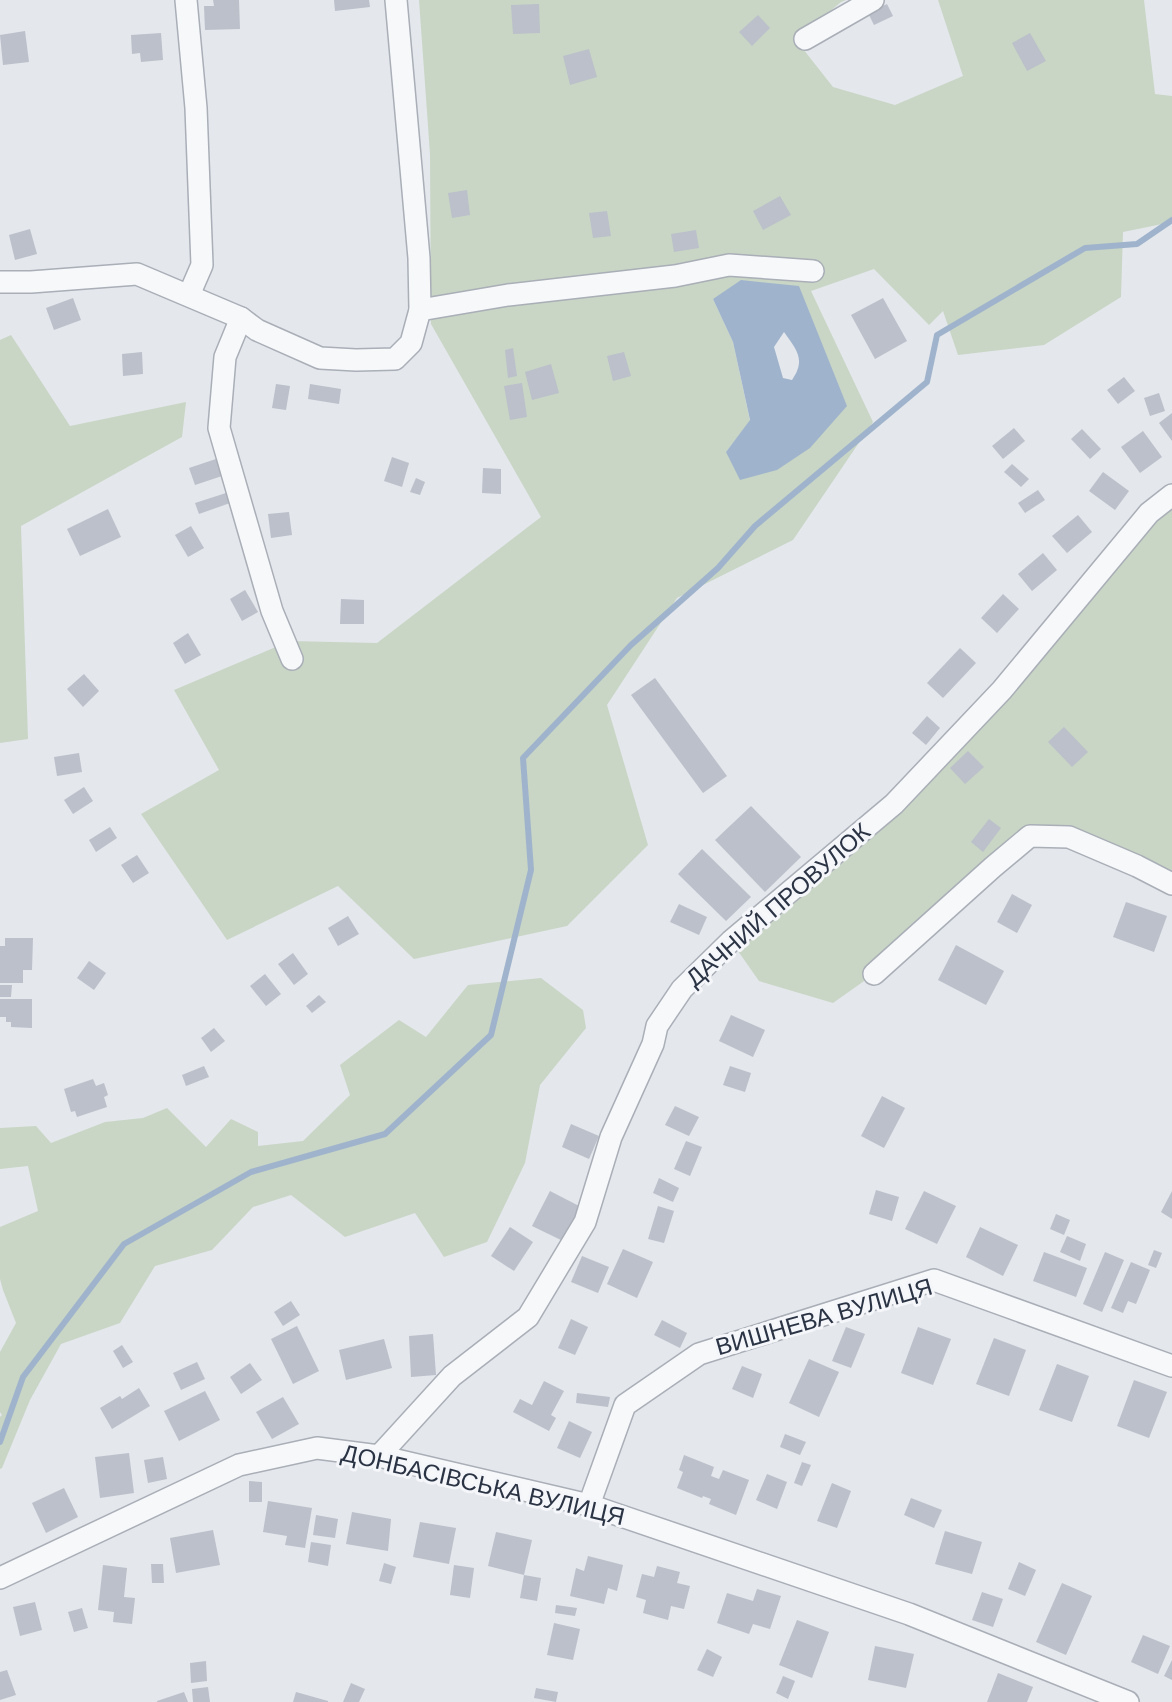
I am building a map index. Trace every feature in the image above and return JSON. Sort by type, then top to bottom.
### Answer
[{"type":"street","points":[[186,0],[196,108],[202,265],[188,295]]},
{"type":"street","points":[[0,282],[137,274],[240,318],[257,330],[320,358],[395,359],[411,343],[420,310],[419,258],[396,0]]},
{"type":"street","points":[[805,39],[873,0]]},
{"type":"street","points":[[420,310],[508,295],[675,276],[729,265],[813,271]]},
{"type":"street","points":[[240,318],[225,357],[219,428],[272,611],[292,659]]},
{"type":"street","name":"ДАЧНИЙ ПРОВУЛОК","points":[[379,1456],[452,1376],[528,1317],[585,1222],[611,1137],[653,1044],[657,1026],[682,989],[731,941],[894,804],[1002,690],[1149,513],[1172,495]]},
{"type":"street","points":[[874,974],[1030,836],[1069,837],[1138,866],[1172,884]]},
{"type":"street","name":"ВИШНЕВА ВУЛИЦЯ","points":[[589,1505],[625,1405],[699,1354],[934,1280],[1172,1366]]},
{"type":"street","name":"ДОНБАСІВСЬКА ВУЛИЦЯ","points":[[0,1578],[239,1465],[317,1448],[379,1456],[589,1505],[909,1614],[1128,1702]]},
{"type":"green space","points":[[419,0],[846,0],[796,40],[833,87],[895,105],[963,76],[938,0],[1144,0],[1155,94],[1172,96],[1172,222],[1123,232],[1121,297],[1044,345],[958,355],[943,311],[929,325],[874,269],[811,291],[873,422],[793,540],[677,598],[607,705],[648,845],[567,926],[414,959],[338,886],[227,940],[141,814],[219,770],[174,690],[290,641],[377,643],[541,517],[431,324],[430,154]],"holes":[[[799,286],[810,448],[726,452],[750,421],[733,342],[713,299]]]},
{"type":"green space","points":[[11,335],[70,426],[186,402],[182,437],[21,526],[28,739],[0,743],[0,340]]},
{"type":"green space","points":[[1172,495],[1172,884],[1137,866],[1030,836],[874,974],[833,1003],[759,981],[731,941],[858,833]]},
{"type":"green space","points":[[541,978],[583,1010],[586,1028],[540,1085],[525,1163],[487,1242],[444,1257],[415,1213],[345,1237],[291,1195],[253,1207],[212,1250],[155,1266],[120,1323],[61,1344],[30,1400],[0,1469],[0,1352],[16,1323],[0,1279],[0,1227],[38,1211],[28,1166],[0,1169],[0,1128],[36,1126],[51,1143],[105,1122],[143,1118],[167,1108],[206,1147],[231,1119],[258,1132],[258,1146],[303,1141],[350,1095],[340,1065],[399,1020],[426,1037],[468,985]]},
{"type":"water","points":[[741,280],[799,286],[847,406],[810,448],[777,470],[740,480],[726,452],[750,420],[733,342],[713,299]],"holes":[[[784,332],[798,355],[798,367],[792,380],[783,378],[774,347]]]},
{"type":"building","points":[[213,0],[239,0],[240,29],[205,30],[204,6],[214,6]]},
{"type":"building","points":[[334,0],[369,0],[370,7],[335,11]]},
{"type":"building","points":[[539,4],[540,33],[513,34],[511,5]]},
{"type":"building","points":[[887,4],[893,16],[874,25],[868,13]]},
{"type":"building","points":[[758,15],[770,28],[752,46],[739,32]]},
{"type":"building","points":[[25,31],[29,62],[3,65],[0,35]]},
{"type":"building","points":[[161,33],[163,60],[141,62],[140,53],[132,54],[131,35]]},
{"type":"building","points":[[1030,33],[1046,61],[1027,71],[1012,43]]},
{"type":"building","points":[[589,49],[597,77],[570,85],[563,56]]},
{"type":"building","points":[[467,190],[470,215],[452,218],[448,193]]},
{"type":"building","points":[[780,196],[791,215],[763,230],[753,211]]},
{"type":"building","points":[[607,211],[611,236],[593,238],[589,213]]},
{"type":"building","points":[[30,229],[37,254],[15,260],[9,235]]},
{"type":"building","points":[[696,230],[699,248],[674,252],[671,234]]},
{"type":"building","points":[[73,298],[81,320],[54,330],[46,308]]},
{"type":"building","points":[[883,298],[907,341],[875,359],[851,315]]},
{"type":"building","points":[[513,348],[517,376],[508,378],[505,350]]},
{"type":"building","points":[[142,352],[143,374],[123,376],[122,354]]},
{"type":"building","points":[[624,352],[631,376],[613,381],[607,356]]},
{"type":"building","points":[[551,364],[559,393],[532,400],[525,372]]},
{"type":"building","points":[[1124,377],[1135,391],[1118,404],[1107,390]]},
{"type":"building","points":[[522,383],[527,417],[510,420],[504,386]]},
{"type":"building","points":[[276,384],[290,386],[286,410],[272,408]]},
{"type":"building","points":[[310,384],[341,389],[339,404],[308,399]]},
{"type":"building","points":[[1159,393],[1165,411],[1150,416],[1144,398]]},
{"type":"building","points":[[1172,413],[1172,441],[1159,423]]},
{"type":"building","points":[[1014,428],[1025,441],[1003,459],[992,446]]},
{"type":"building","points":[[1082,429],[1101,449],[1090,459],[1071,439]]},
{"type":"building","points":[[1143,431],[1162,457],[1140,473],[1121,447]]},
{"type":"building","points":[[392,457],[409,463],[402,487],[384,481]]},
{"type":"building","points":[[219,458],[225,475],[195,485],[189,468]]},
{"type":"building","points":[[1012,464],[1029,479],[1021,487],[1004,472]]},
{"type":"building","points":[[483,468],[501,469],[501,494],[482,493]]},
{"type":"building","points":[[1103,472],[1129,491],[1115,510],[1089,491]]},
{"type":"building","points":[[416,478],[425,482],[420,495],[410,492]]},
{"type":"building","points":[[1038,490],[1045,500],[1025,513],[1018,503]]},
{"type":"building","points":[[226,493],[230,503],[199,514],[195,503]]},
{"type":"building","points":[[108,509],[121,537],[80,556],[67,529]]},
{"type":"building","points":[[289,512],[292,535],[271,538],[268,514]]},
{"type":"building","points":[[1078,515],[1092,532],[1067,553],[1052,536]]},
{"type":"building","points":[[191,526],[204,548],[188,557],[175,535]]},
{"type":"building","points":[[1043,553],[1057,570],[1032,591],[1018,574]]},
{"type":"building","points":[[245,590],[258,612],[242,621],[230,599]]},
{"type":"building","points":[[1003,594],[1019,609],[997,633],[981,618]]},
{"type":"building","points":[[341,599],[364,600],[364,624],[340,624]]},
{"type":"building","points":[[188,633],[201,655],[185,664],[173,643]]},
{"type":"building","points":[[960,648],[976,663],[943,698],[927,683]]},
{"type":"building","points":[[84,674],[99,691],[83,707],[67,689]]},
{"type":"building","points":[[655,678],[727,776],[703,793],[631,695]]},
{"type":"building","points":[[927,716],[940,728],[926,745],[912,733]]},
{"type":"building","points":[[1064,727],[1088,752],[1072,767],[1048,742]]},
{"type":"building","points":[[968,751],[984,767],[965,784],[950,768]]},
{"type":"building","points":[[79,753],[82,772],[57,776],[54,757]]},
{"type":"building","points":[[84,787],[93,801],[73,814],[64,800]]},
{"type":"building","points":[[751,806],[801,857],[765,892],[715,840]]},
{"type":"building","points":[[989,819],[1001,828],[983,852],[971,842]]},
{"type":"building","points":[[110,827],[117,838],[96,852],[89,840]]},
{"type":"building","points":[[702,849],[751,897],[726,921],[678,874]]},
{"type":"building","points":[[137,855],[149,873],[133,883],[121,865]]},
{"type":"building","points":[[1012,894],[1032,905],[1017,933],[997,922]]},
{"type":"building","points":[[1126,902],[1167,916],[1154,952],[1113,937]]},
{"type":"building","points":[[679,904],[707,917],[699,935],[670,922]]},
{"type":"building","points":[[348,916],[359,934],[338,946],[328,928]]},
{"type":"building","points":[[5,938],[33,938],[32,970],[23,970],[23,983],[0,983],[0,946],[5,946]]},
{"type":"building","points":[[956,945],[1004,971],[986,1005],[938,980]]},
{"type":"building","points":[[293,953],[308,974],[294,985],[278,964]]},
{"type":"building","points":[[89,961],[106,973],[94,990],[77,978]]},
{"type":"building","points":[[265,974],[281,994],[266,1006],[250,986]]},
{"type":"building","points":[[0,985],[12,985],[11,997],[0,997]]},
{"type":"building","points":[[319,995],[326,1002],[312,1013],[306,1006]]},
{"type":"building","points":[[0,999],[32,999],[32,1028],[11,1027],[11,1022],[6,1022],[6,1017],[0,1017]]},
{"type":"building","points":[[731,1015],[765,1030],[753,1057],[719,1041]]},
{"type":"building","points":[[214,1028],[225,1041],[211,1052],[201,1038]]},
{"type":"building","points":[[204,1066],[209,1077],[186,1086],[182,1075]]},
{"type":"building","points":[[730,1066],[751,1073],[745,1092],[723,1085]]},
{"type":"building","points":[[93,1079],[96,1086],[104,1083],[108,1095],[104,1097],[107,1107],[77,1117],[75,1111],[71,1112],[64,1089]]},
{"type":"building","points":[[882,1096],[905,1108],[884,1148],[861,1136]]},
{"type":"building","points":[[675,1106],[699,1117],[689,1136],[665,1125]]},
{"type":"building","points":[[571,1124],[599,1136],[589,1159],[562,1147]]},
{"type":"building","points":[[686,1141],[702,1147],[690,1176],[674,1169]]},
{"type":"building","points":[[659,1178],[679,1188],[673,1202],[653,1193]]},
{"type":"building","points":[[876,1190],[899,1197],[892,1221],[869,1214]]},
{"type":"building","points":[[550,1191],[581,1207],[563,1241],[532,1226]]},
{"type":"building","points":[[924,1191],[956,1206],[937,1244],[905,1229]]},
{"type":"building","points":[[1172,1191],[1172,1219],[1161,1212]]},
{"type":"building","points":[[658,1206],[674,1211],[664,1243],[648,1239]]},
{"type":"building","points":[[1056,1214],[1070,1220],[1064,1235],[1050,1229]]},
{"type":"building","points":[[510,1227],[533,1242],[514,1271],[491,1256]]},
{"type":"building","points":[[980,1227],[1018,1245],[1003,1276],[966,1257]]},
{"type":"building","points":[[1067,1236],[1086,1244],[1080,1261],[1060,1252]]},
{"type":"building","points":[[623,1249],[653,1262],[637,1298],[607,1284]]},
{"type":"building","points":[[1154,1250],[1162,1253],[1156,1268],[1148,1265]]},
{"type":"building","points":[[1044,1252],[1087,1268],[1076,1297],[1033,1281]]},
{"type":"building","points":[[1105,1252],[1124,1260],[1102,1312],[1083,1304]]},
{"type":"building","points":[[582,1256],[609,1267],[598,1293],[571,1282]]},
{"type":"building","points":[[1131,1262],[1150,1270],[1136,1304],[1128,1301],[1123,1313],[1111,1308]]},
{"type":"building","points":[[291,1301],[300,1315],[283,1326],[274,1312]]},
{"type":"building","points":[[571,1319],[588,1327],[575,1355],[558,1348]]},
{"type":"building","points":[[662,1320],[687,1333],[680,1348],[654,1335]]},
{"type":"building","points":[[297,1326],[319,1371],[293,1384],[271,1339]]},
{"type":"building","points":[[846,1327],[865,1334],[851,1368],[832,1361]]},
{"type":"building","points":[[918,1327],[951,1339],[933,1385],[901,1373]]},
{"type":"building","points":[[433,1334],[436,1375],[411,1377],[409,1336]]},
{"type":"building","points":[[994,1338],[1026,1350],[1009,1396],[976,1384]]},
{"type":"building","points":[[384,1339],[392,1368],[346,1380],[339,1350]]},
{"type":"building","points":[[122,1345],[133,1362],[123,1368],[113,1351]]},
{"type":"building","points":[[809,1359],[839,1372],[819,1417],[789,1403]]},
{"type":"building","points":[[197,1362],[205,1379],[181,1390],[173,1373]]},
{"type":"building","points":[[250,1363],[262,1380],[241,1394],[230,1377]]},
{"type":"building","points":[[1057,1364],[1089,1376],[1072,1422],[1039,1410]]},
{"type":"building","points":[[742,1366],[762,1374],[753,1398],[732,1389]]},
{"type":"building","points":[[1134,1380],[1167,1392],[1149,1438],[1117,1426]]},
{"type":"building","points":[[544,1381],[564,1391],[551,1415],[556,1418],[549,1431],[513,1412],[520,1399],[532,1405]]},
{"type":"building","points":[[139,1388],[150,1406],[112,1429],[100,1408]]},
{"type":"building","points":[[205,1391],[220,1420],[179,1441],[164,1411]]},
{"type":"building","points":[[577,1393],[610,1397],[608,1407],[576,1403]]},
{"type":"building","points":[[283,1397],[299,1424],[272,1439],[256,1412]]},
{"type":"building","points":[[569,1421],[592,1432],[580,1458],[557,1448]]},
{"type":"building","points":[[785,1434],[806,1442],[800,1455],[780,1447]]},
{"type":"building","points":[[129,1453],[134,1493],[100,1498],[95,1457]]},
{"type":"building","points":[[684,1455],[714,1467],[711,1476],[719,1479],[723,1470],[749,1480],[736,1515],[709,1504],[711,1499],[677,1488],[683,1472],[679,1470]]},
{"type":"building","points":[[163,1457],[167,1479],[148,1483],[144,1460]]},
{"type":"building","points":[[802,1462],[811,1465],[802,1486],[794,1483]]},
{"type":"building","points":[[767,1474],[787,1482],[777,1509],[756,1500]]},
{"type":"building","points":[[249,1481],[262,1482],[262,1502],[249,1502]]},
{"type":"building","points":[[832,1483],[851,1491],[837,1528],[817,1521]]},
{"type":"building","points":[[64,1488],[78,1517],[46,1533],[32,1503]]},
{"type":"building","points":[[911,1498],[942,1510],[934,1528],[904,1515]]},
{"type":"building","points":[[268,1501],[312,1508],[305,1548],[285,1545],[287,1536],[263,1532]]},
{"type":"building","points":[[352,1512],[391,1519],[388,1551],[346,1544]]},
{"type":"building","points":[[316,1515],[338,1519],[335,1538],[313,1535]]},
{"type":"building","points":[[420,1522],[456,1528],[449,1564],[413,1557]]},
{"type":"building","points":[[213,1530],[220,1565],[176,1573],[170,1538]]},
{"type":"building","points":[[945,1531],[982,1542],[972,1574],[935,1564]]},
{"type":"building","points":[[496,1532],[532,1540],[524,1575],[488,1566]]},
{"type":"building","points":[[311,1542],[331,1545],[328,1566],[308,1562]]},
{"type":"building","points":[[588,1556],[623,1565],[617,1591],[608,1588],[604,1604],[570,1596],[576,1568],[584,1571]]},
{"type":"building","points":[[1019,1562],[1036,1570],[1025,1596],[1008,1589]]},
{"type":"building","points":[[384,1563],[396,1567],[391,1584],[379,1581]]},
{"type":"building","points":[[151,1564],[163,1564],[164,1583],[152,1583]]},
{"type":"building","points":[[103,1565],[127,1568],[124,1597],[135,1598],[132,1624],[113,1622],[114,1612],[98,1610]]},
{"type":"building","points":[[454,1565],[474,1568],[470,1598],[450,1595]]},
{"type":"building","points":[[657,1566],[680,1572],[677,1583],[690,1586],[684,1609],[671,1606],[668,1620],[643,1613],[646,1600],[636,1597],[642,1574],[654,1577]]},
{"type":"building","points":[[524,1575],[541,1578],[537,1601],[520,1598]]},
{"type":"building","points":[[1062,1583],[1092,1596],[1066,1655],[1036,1642]]},
{"type":"building","points":[[757,1589],[781,1596],[770,1629],[753,1624],[749,1634],[717,1623],[727,1593],[753,1601]]},
{"type":"building","points":[[982,1592],[1003,1599],[993,1627],[972,1620]]},
{"type":"building","points":[[35,1602],[42,1630],[20,1636],[13,1607]]},
{"type":"building","points":[[556,1605],[577,1608],[575,1616],[555,1613]]},
{"type":"building","points":[[82,1608],[88,1628],[74,1632],[68,1612]]},
{"type":"building","points":[[797,1620],[829,1632],[812,1678],[779,1665]]},
{"type":"building","points":[[554,1623],[580,1629],[573,1660],[547,1655]]},
{"type":"building","points":[[1143,1635],[1170,1646],[1158,1674],[1131,1662]]},
{"type":"building","points":[[875,1646],[914,1654],[906,1688],[868,1680]]},
{"type":"building","points":[[707,1649],[722,1657],[713,1677],[697,1670]]},
{"type":"building","points":[[1172,1660],[1172,1680],[1164,1676]]},
{"type":"building","points":[[206,1661],[207,1681],[191,1683],[190,1663]]},
{"type":"building","points":[[7,1670],[16,1695],[0,1700],[0,1672]]},
{"type":"building","points":[[998,1673],[1033,1687],[1027,1702],[987,1702]]},
{"type":"building","points":[[783,1676],[795,1681],[788,1699],[776,1693]]},
{"type":"building","points":[[351,1683],[365,1689],[359,1702],[343,1702]]},
{"type":"building","points":[[208,1687],[210,1702],[193,1702],[192,1689]]},
{"type":"building","points":[[536,1688],[558,1692],[556,1702],[534,1698]]},
{"type":"building","points":[[184,1692],[188,1702],[157,1702],[157,1701]]},
{"type":"building","points":[[296,1692],[328,1701],[328,1702],[293,1702]]},
{"type":"waterway","points":[[0,1442],[23,1377],[124,1244],[251,1172],[385,1134],[491,1035],[531,870],[523,758],[631,645],[718,568],[755,526],[927,382],[937,335],[1085,248],[1137,244],[1172,220]]}]
